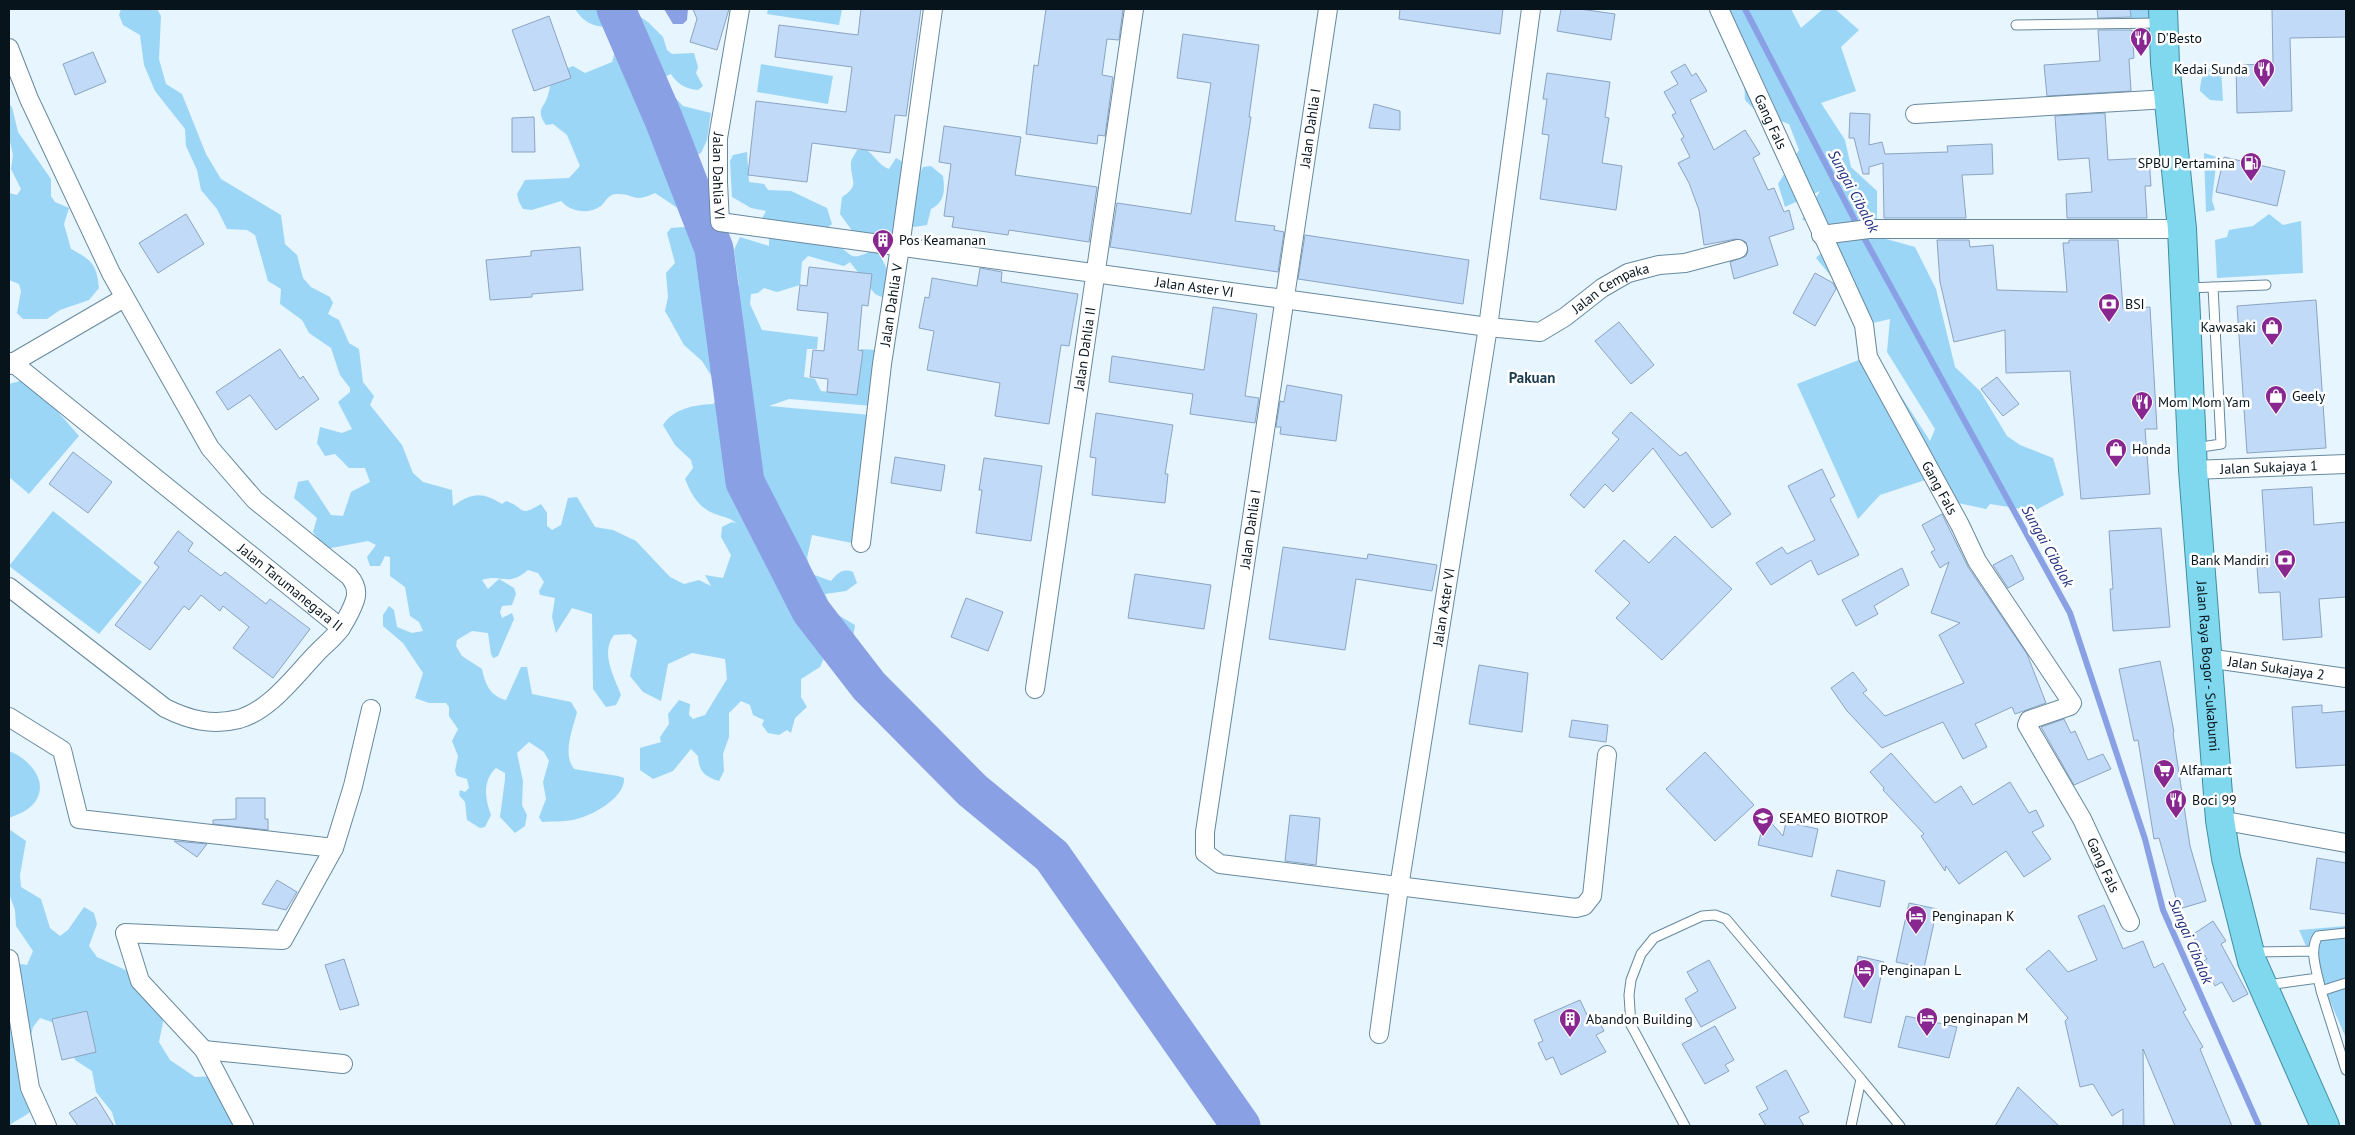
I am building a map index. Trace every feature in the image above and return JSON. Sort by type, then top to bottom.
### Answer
[{"type":"highway","name":"Jalan Raya Bogor - Sukabumi","points":[[2163,16],[2168,99],[2182,229],[2193,459],[2220,820],[2226,858],[2250,952],[2262,985],[2325,1126]]},
{"type":"street","name":"Jalan Dahlia VI","points":[[740,9],[718,138],[720,222],[900,247]]},
{"type":"street","name":"Jalan Dahlia V","points":[[861,543],[882,364],[933,9]]},
{"type":"street","name":"Jalan Dahlia II","points":[[1036,689],[1134,9]]},
{"type":"street","name":"Jalan Dahlia I","points":[[1328,9],[1205,832],[1205,853],[1220,864],[1399,887]]},
{"type":"street","name":"Jalan Aster VI","points":[[1380,1034],[1399,887],[1488,327],[1530,9]]},
{"type":"street","name":"Gang Fals","points":[[1719,9],[1828,234],[1864,325],[1868,357],[1960,525],[1977,561],[2072,703],[2070,706],[2030,720],[2027,725],[2082,819],[2130,922]]},
{"type":"street","points":[[9,48],[29,100],[124,298],[210,448],[224,466],[269,512],[354,581],[357,591],[356,599],[341,628]]},
{"type":"street","points":[[1915,114],[2168,99]]},
{"type":"street","points":[[1828,234],[1869,229],[2182,229]]},
{"type":"street","name":"Jalan Aster VI","points":[[900,247],[1488,327]]},
{"type":"street","name":"Jalan Cempaka","points":[[1488,327],[1540,332],[1564,317],[1602,288],[1628,273],[1685,263],[1738,249]]},
{"type":"street","name":"Jalan Tarumanegara II","points":[[9,587],[165,708],[183,717],[202,722],[221,722],[240,718],[257,711],[274,698],[341,628],[10,363],[124,298]]},
{"type":"street","name":"Jalan Sukajaya 1","points":[[2193,459],[2346,464]]},
{"type":"street","name":"Jalan Sukajaya 2","points":[[2207,658],[2346,678]]},
{"type":"street","points":[[244,1126],[204,1050],[140,981],[125,933],[283,940],[334,848],[353,786],[371,709]]},
{"type":"street","points":[[9,717],[62,750],[79,819],[334,848]]},
{"type":"street","points":[[1399,887],[1576,908],[1584,906],[1592,896],[1607,755]]},
{"type":"street","points":[[2220,820],[2346,844]]},
{"type":"street","points":[[9,959],[30,1088],[47,1126]]},
{"type":"street","points":[[204,1050],[343,1064]]},
{"type":"lane","points":[[2016,26],[2163,16]]},
{"type":"lane","points":[[2184,288],[2266,285]]},
{"type":"lane","points":[[2193,459],[2221,444],[2214,287]]},
{"type":"lane","points":[[1685,1126],[1634,1033],[1631,1025],[1629,995],[1635,966],[1646,946],[1665,932],[1702,916],[1715,915],[1726,919],[1900,1126]]},
{"type":"lane","points":[[2346,933],[2318,936],[2314,942],[2313,951],[2321,991],[2346,1070]]},
{"type":"lane","points":[[2250,952],[2313,951]]},
{"type":"lane","points":[[2262,985],[2318,978]]},
{"type":"lane","points":[[2321,991],[2346,982]]},
{"type":"lane","points":[[1852,1126],[1861,1079]]},
{"type":"shaded area","points":[[121,9],[157,9],[161,16],[159,59],[166,84],[182,94],[206,154],[221,179],[281,215],[285,244],[297,255],[303,278],[311,287],[330,297],[333,303],[328,314],[339,320],[349,343],[359,349],[363,382],[374,396],[370,405],[402,445],[413,473],[423,482],[452,490],[453,506],[466,498],[478,495],[489,497],[502,504],[506,501],[525,511],[541,504],[547,513],[547,526],[552,530],[561,525],[568,498],[577,497],[595,527],[613,530],[636,541],[670,577],[684,584],[699,580],[711,586],[705,575],[723,578],[731,555],[721,537],[722,527],[732,522],[736,523],[711,512],[697,501],[685,479],[693,468],[691,460],[675,445],[663,425],[673,415],[685,408],[713,404],[722,393],[702,361],[684,345],[665,311],[668,297],[666,273],[675,263],[667,233],[671,228],[684,227],[706,239],[720,240],[732,263],[734,283],[739,286],[734,250],[740,237],[769,246],[769,233],[759,224],[766,211],[751,208],[732,197],[730,161],[733,155],[747,152],[749,182],[764,184],[768,190],[791,191],[827,208],[832,224],[815,239],[833,244],[855,256],[872,251],[879,253],[887,269],[895,273],[888,300],[875,294],[850,262],[844,266],[808,256],[802,262],[800,285],[777,292],[764,288],[758,293],[751,294],[750,304],[762,330],[818,337],[817,349],[807,349],[804,377],[815,379],[821,391],[853,395],[861,349],[876,350],[873,406],[789,399],[769,406],[871,415],[857,544],[812,535],[807,558],[812,574],[831,581],[840,572],[853,572],[857,583],[846,591],[825,594],[833,612],[855,625],[853,638],[857,643],[824,641],[814,620],[801,613],[793,601],[795,617],[815,629],[824,658],[820,667],[801,679],[801,697],[807,707],[795,718],[791,733],[787,730],[779,735],[768,733],[762,725],[764,720],[753,715],[750,705],[741,701],[729,713],[729,737],[723,754],[724,771],[719,781],[703,773],[698,756],[691,749],[673,771],[653,779],[640,770],[640,748],[661,742],[660,737],[669,724],[668,714],[679,700],[690,704],[689,715],[693,719],[705,715],[727,679],[725,659],[692,653],[668,664],[661,701],[643,692],[630,676],[637,640],[630,634],[614,635],[608,649],[608,657],[621,695],[616,705],[606,707],[593,689],[592,614],[572,608],[556,633],[552,617],[555,598],[540,595],[539,591],[544,582],[538,573],[528,570],[515,578],[489,578],[482,580],[488,589],[499,579],[514,588],[516,594],[512,605],[502,606],[500,612],[502,618],[512,613],[514,619],[498,656],[493,658],[491,654],[488,633],[472,631],[457,640],[456,646],[462,656],[482,669],[489,689],[496,696],[506,700],[521,667],[527,667],[532,694],[571,702],[577,712],[569,748],[569,756],[574,769],[624,778],[619,793],[597,811],[573,820],[542,822],[539,817],[546,799],[543,782],[549,761],[544,752],[529,742],[517,753],[523,781],[522,805],[527,815],[525,826],[515,833],[500,817],[505,773],[496,768],[488,779],[487,784],[486,797],[491,815],[485,827],[480,828],[467,820],[465,802],[459,795],[460,790],[465,792],[469,788],[467,779],[457,776],[455,771],[458,756],[452,741],[458,729],[449,716],[449,707],[446,703],[429,703],[415,698],[423,673],[403,643],[383,626],[383,615],[389,606],[394,610],[397,627],[412,633],[423,631],[419,622],[410,616],[405,587],[390,576],[390,557],[385,556],[380,566],[370,566],[367,557],[376,545],[368,541],[326,549],[313,532],[317,518],[294,498],[298,482],[308,480],[331,515],[343,516],[351,492],[370,482],[365,468],[349,468],[335,454],[325,456],[317,443],[320,427],[342,433],[352,429],[338,402],[350,392],[350,388],[340,375],[331,348],[309,333],[302,320],[280,304],[281,289],[268,281],[255,235],[247,230],[227,229],[217,209],[201,190],[197,170],[186,146],[185,129],[155,91],[144,65],[140,35],[123,25],[119,15]]},
{"type":"shaded area","points":[[575,9],[628,9],[648,22],[663,37],[667,50],[672,54],[694,53],[698,67],[696,73],[703,86],[698,90],[686,87],[676,81],[671,74],[664,77],[663,84],[683,106],[711,113],[707,140],[701,153],[685,160],[685,167],[708,193],[702,199],[690,198],[690,212],[682,211],[655,193],[642,198],[616,194],[591,211],[575,210],[561,201],[532,210],[523,209],[519,202],[517,194],[525,180],[569,178],[580,166],[567,135],[553,124],[546,125],[541,116],[541,109],[548,95],[553,74],[573,66],[585,73],[612,62],[615,49],[610,27],[590,23],[582,18]]},
{"type":"shaded area","points":[[664,9],[688,9],[687,20],[683,24],[673,24]]},
{"type":"shaded area","points":[[768,9],[842,9],[839,25],[767,14]]},
{"type":"shaded area","points":[[1722,9],[1791,9],[1801,28],[1823,9],[1835,9],[1859,30],[1841,47],[1856,91],[1821,103],[1845,140],[1851,167],[1877,191],[1877,219],[1886,239],[1915,247],[1936,289],[1955,367],[1980,391],[2007,436],[2020,445],[2053,458],[2064,495],[2034,511],[1990,504],[1986,509],[1944,500],[1934,477],[1880,495],[1858,519],[1797,384],[1874,354],[1930,441],[1935,429],[1887,352],[1890,319],[1864,325],[1840,287],[1816,258],[1848,227],[1802,220],[1820,191],[1785,207],[1778,184],[1799,150],[1789,124],[1758,113],[1745,100],[1743,58]]},
{"type":"shaded area","points":[[2124,9],[2160,9],[2156,24],[2140,27],[2124,12]]},
{"type":"shaded area","points":[[761,64],[833,76],[828,104],[757,92]]},
{"type":"shaded area","points":[[2221,68],[2223,101],[2210,100],[2200,91],[2203,76],[2207,71]]},
{"type":"shaded area","points":[[9,104],[12,107],[18,132],[51,179],[51,196],[55,202],[69,208],[64,224],[71,249],[89,260],[97,274],[99,288],[89,300],[60,310],[47,319],[23,319],[17,313],[21,291],[19,284],[9,280],[9,193],[17,195],[21,189],[11,169],[13,155],[9,137]]},
{"type":"shaded area","points":[[865,149],[889,169],[896,158],[903,162],[909,192],[923,167],[931,166],[943,176],[943,195],[939,203],[931,209],[927,225],[914,227],[906,217],[897,238],[856,236],[840,214],[842,197],[853,186],[852,159],[857,150]]},
{"type":"shaded area","points":[[2204,153],[2217,157],[2212,200],[2215,210],[2206,212]]},
{"type":"shaded area","points":[[2269,214],[2283,225],[2301,221],[2303,273],[2217,278],[2215,240],[2227,237],[2229,230],[2253,226]]},
{"type":"shaded area","points":[[24,380],[38,389],[79,436],[29,494],[9,477],[9,384]]},
{"type":"shaded area","points":[[53,511],[142,582],[99,634],[9,566]]},
{"type":"shaded area","points":[[9,751],[30,765],[35,771],[40,786],[35,802],[23,812],[9,818]]},
{"type":"shaded area","points":[[9,829],[26,841],[20,875],[21,887],[41,899],[50,928],[60,936],[68,930],[84,907],[94,913],[97,924],[89,946],[97,957],[132,973],[165,1012],[159,1042],[170,1060],[195,1077],[220,1076],[246,1126],[116,1126],[112,1112],[96,1092],[92,1071],[75,1060],[66,1027],[40,1018],[33,1027],[30,1039],[35,1107],[9,1126],[9,975],[21,964],[27,965],[33,951],[16,926],[15,910],[9,894]]},
{"type":"shaded area","points":[[2346,926],[2346,1038],[2299,930]]},
{"type":"building","points":[[693,9],[729,9],[717,50],[690,42],[697,19]]},
{"type":"building","points":[[861,9],[921,9],[906,116],[895,115],[890,153],[812,143],[807,182],[748,175],[756,101],[846,112],[852,67],[775,57],[779,25],[858,35]]},
{"type":"building","points":[[1046,9],[1123,9],[1119,40],[1107,39],[1102,75],[1113,77],[1105,136],[1098,135],[1097,144],[1026,134],[1034,65],[1038,66]]},
{"type":"building","points":[[1400,9],[1503,9],[1500,34],[1399,19]]},
{"type":"building","points":[[1561,9],[1580,9],[1615,14],[1611,40],[1557,31]]},
{"type":"building","points":[[2097,9],[2130,9],[2131,17],[2098,18]]},
{"type":"building","points":[[2272,9],[2346,9],[2346,37],[2290,38],[2292,111],[2237,113],[2236,65],[2273,64]]},
{"type":"building","points":[[549,16],[571,78],[534,91],[512,30]]},
{"type":"building","points":[[2098,30],[2132,30],[2134,58],[2129,59],[2131,91],[2047,96],[2044,65],[2100,61]]},
{"type":"building","points":[[1183,34],[1259,45],[1249,117],[1251,117],[1235,221],[1275,226],[1274,230],[1284,232],[1278,272],[1110,247],[1117,203],[1191,214],[1211,83],[1177,78]]},
{"type":"building","points":[[93,52],[106,82],[75,95],[63,64]]},
{"type":"building","points":[[1685,64],[1692,76],[1696,73],[1707,91],[1690,100],[1714,150],[1745,130],[1760,154],[1753,158],[1768,190],[1774,188],[1784,212],[1789,210],[1794,229],[1769,237],[1778,265],[1734,279],[1730,262],[1746,256],[1748,251],[1746,242],[1736,239],[1704,245],[1699,210],[1689,183],[1678,163],[1690,157],[1681,139],[1684,137],[1672,115],[1676,113],[1664,92],[1678,84],[1671,72]]},
{"type":"building","points":[[1547,73],[1610,82],[1605,117],[1609,118],[1602,163],[1622,166],[1616,210],[1540,199],[1549,135],[1542,134],[1547,99],[1543,99]]},
{"type":"building","points":[[1374,104],[1400,111],[1400,130],[1369,128]]},
{"type":"building","points":[[1850,113],[1870,114],[1869,145],[1882,142],[1885,154],[1948,152],[1947,146],[1992,144],[1993,174],[1962,175],[1966,218],[1884,218],[1883,163],[1869,167],[1869,174],[1863,174],[1854,138],[1849,138]]},
{"type":"building","points":[[2105,113],[2108,160],[2149,158],[2151,186],[2145,186],[2147,218],[2067,218],[2066,194],[2092,192],[2089,158],[2058,160],[2055,116]]},
{"type":"building","points":[[534,117],[535,152],[512,152],[512,118]]},
{"type":"building","points":[[944,126],[1021,137],[1015,175],[1097,187],[1089,242],[1009,230],[1008,235],[952,227],[954,217],[944,216],[951,164],[939,162]]},
{"type":"building","name":"SPBU Pertamina","points":[[2224,157],[2285,171],[2277,206],[2216,192]]},
{"type":"building","points":[[186,214],[204,244],[158,273],[139,243]]},
{"type":"building","points":[[1305,235],[1469,260],[1463,304],[1298,279]]},
{"type":"building","points":[[1937,240],[1969,240],[1970,247],[1993,245],[1997,290],[2067,292],[2063,243],[2069,243],[2069,240],[2118,240],[2123,309],[2150,307],[2157,429],[2145,429],[2150,494],[2081,499],[2070,371],[2006,373],[2005,330],[1954,342],[1940,282]]},
{"type":"building","points":[[580,247],[583,290],[532,294],[532,297],[490,300],[486,260],[531,256],[531,251]]},
{"type":"building","points":[[809,267],[872,274],[868,306],[862,305],[858,350],[863,351],[857,395],[827,392],[828,379],[810,377],[813,350],[824,351],[828,313],[797,310],[800,285],[807,286]]},
{"type":"building","points":[[980,268],[1002,272],[1001,282],[1078,294],[1069,346],[1061,345],[1049,424],[995,416],[1000,383],[927,370],[934,331],[919,328],[925,297],[929,298],[932,278],[977,286]]},
{"type":"building","points":[[1815,273],[1833,283],[1836,289],[1815,326],[1793,313]]},
{"type":"building","points":[[2316,300],[2326,448],[2247,453],[2237,306]]},
{"type":"building","points":[[1213,307],[1257,314],[1245,396],[1259,398],[1255,423],[1190,414],[1193,394],[1109,382],[1112,356],[1204,370]]},
{"type":"building","points":[[1619,322],[1654,365],[1631,384],[1595,341]]},
{"type":"building","points":[[280,349],[300,379],[303,376],[319,399],[276,430],[250,395],[228,410],[216,392]]},
{"type":"building","points":[[1997,377],[2019,404],[2003,416],[1981,389]]},
{"type":"building","points":[[1287,385],[1342,395],[1336,441],[1280,434],[1281,427],[1276,427],[1280,401],[1284,402]]},
{"type":"building","points":[[1631,412],[1680,456],[1686,452],[1731,514],[1712,528],[1653,448],[1613,492],[1605,484],[1584,508],[1570,495],[1619,439],[1612,433]]},
{"type":"building","points":[[1096,413],[1173,425],[1165,474],[1168,474],[1165,503],[1092,495],[1096,458],[1090,457]]},
{"type":"building","points":[[73,452],[112,482],[88,513],[49,484]]},
{"type":"building","points":[[895,457],[945,465],[941,491],[891,483]]},
{"type":"building","points":[[984,458],[1042,466],[1031,541],[976,533],[982,490],[979,490]]},
{"type":"building","points":[[1822,469],[1835,496],[1830,499],[1859,555],[1818,575],[1811,560],[1771,585],[1756,563],[1782,547],[1787,554],[1815,540],[1788,486]]},
{"type":"building","points":[[2312,487],[2314,525],[2346,522],[2346,597],[2319,599],[2322,637],[2283,640],[2280,592],[2259,593],[2257,567],[2267,567],[2262,490]]},
{"type":"building","points":[[1942,514],[1968,567],[2027,654],[2046,703],[2015,714],[2012,707],[1975,724],[1987,747],[1963,759],[1943,722],[1882,748],[1847,711],[1831,688],[1853,672],[1867,690],[1863,693],[1885,716],[1964,683],[1939,635],[1960,623],[1931,613],[1949,562],[1940,568],[1931,552],[1935,550],[1922,525]]},
{"type":"building","points":[[2161,528],[2170,627],[2113,631],[2110,589],[2113,589],[2109,531]]},
{"type":"building","points":[[178,531],[193,543],[188,551],[221,576],[225,572],[266,604],[270,599],[310,629],[273,678],[233,648],[249,627],[223,606],[220,611],[201,595],[189,610],[184,606],[150,650],[115,625],[159,567],[154,563]]},
{"type":"building","points":[[1675,536],[1732,589],[1662,660],[1616,618],[1630,603],[1595,571],[1624,540],[1649,563]]},
{"type":"building","points":[[1283,547],[1367,559],[1368,554],[1437,565],[1432,591],[1356,579],[1345,650],[1269,639]]},
{"type":"building","points":[[2012,555],[2024,579],[2008,588],[1993,565]]},
{"type":"building","points":[[1902,568],[1909,585],[1874,606],[1878,614],[1856,626],[1842,600]]},
{"type":"building","points":[[1135,574],[1211,585],[1204,629],[1128,618]]},
{"type":"building","points":[[966,598],[1003,612],[988,651],[951,637]]},
{"type":"building","points":[[2160,661],[2174,732],[2190,846],[2206,901],[2179,909],[2159,838],[2154,839],[2138,740],[2134,741],[2119,669]]},
{"type":"building","points":[[1479,665],[1528,673],[1522,732],[1469,724]]},
{"type":"building","points":[[2322,705],[2322,713],[2346,711],[2346,765],[2296,768],[2292,707]]},
{"type":"building","points":[[2064,719],[2071,733],[2075,731],[2088,760],[2103,754],[2111,769],[2074,785],[2041,727]]},
{"type":"building","points":[[1572,720],[1608,725],[1606,742],[1569,737]]},
{"type":"building","points":[[1705,752],[1754,805],[1715,841],[1666,789]]},
{"type":"building","points":[[1891,753],[1935,803],[1961,786],[1973,805],[2010,782],[2029,813],[2036,810],[2044,826],[2032,832],[2051,859],[2024,877],[2006,851],[1959,884],[1946,866],[1945,871],[1921,836],[1924,834],[1883,790],[1884,788],[1870,772]]},
{"type":"building","points":[[236,798],[265,798],[265,819],[268,819],[268,830],[213,824],[213,820],[236,819]]},
{"type":"building","points":[[1290,815],[1320,818],[1316,865],[1285,861]]},
{"type":"building","points":[[1765,816],[1783,836],[1786,822],[1818,829],[1812,857],[1758,845]]},
{"type":"building","points":[[174,841],[207,844],[197,857]]},
{"type":"building","points":[[2317,858],[2346,863],[2346,914],[2310,909]]},
{"type":"building","points":[[1837,870],[1885,881],[1880,907],[1831,896]]},
{"type":"building","points":[[277,880],[297,892],[286,910],[262,904]]},
{"type":"building","name":"Penginapan K","points":[[1909,903],[1937,909],[1924,968],[1896,962]]},
{"type":"building","points":[[2104,905],[2123,949],[2143,941],[2154,968],[2163,963],[2186,1010],[2183,1012],[2203,1047],[2200,1049],[2232,1126],[2175,1126],[2143,1049],[2144,1126],[2123,1126],[2123,1109],[2112,1116],[2093,1084],[2080,1087],[2065,1021],[2068,1018],[2026,969],[2049,950],[2068,972],[2097,960],[2078,916]]},
{"type":"building","points":[[2213,921],[2226,941],[2221,944],[2248,994],[2233,1002],[2222,982],[2215,986],[2202,962],[2207,959],[2192,935]]},
{"type":"building","name":"Penginapan L","points":[[1858,956],[1884,962],[1871,1023],[1844,1017]]},
{"type":"building","points":[[344,959],[359,1005],[340,1010],[325,965]]},
{"type":"building","points":[[1709,960],[1736,1008],[1701,1027],[1685,999],[1698,991],[1687,972]]},
{"type":"building","name":"Abandon Building","points":[[1580,1000],[1588,1017],[1595,1014],[1604,1031],[1596,1035],[1606,1052],[1561,1075],[1553,1057],[1546,1060],[1538,1043],[1543,1041],[1534,1020]]},
{"type":"building","points":[[87,1011],[96,1052],[62,1060],[52,1019]]},
{"type":"building","name":"penginapan M","points":[[1906,1016],[1957,1027],[1949,1058],[1898,1047]]},
{"type":"building","points":[[1715,1026],[1734,1060],[1725,1065],[1729,1071],[1705,1084],[1682,1044]]},
{"type":"building","points":[[1786,1070],[1809,1112],[1799,1117],[1804,1126],[1766,1126],[1759,1114],[1768,1109],[1756,1087]]},
{"type":"building","points":[[2018,1087],[2059,1126],[1995,1126]]},
{"type":"building","points":[[96,1097],[114,1126],[78,1126],[69,1113]]},
{"type":"waterway","points":[[616,9],[664,120],[714,249],[745,482],[811,611],[869,686],[972,790],[1052,856],[1241,1126]]},
{"type":"waterway","name":"Sungai Cibalok","points":[[1745,9],[1862,234],[2070,613],[2145,839],[2163,910],[2259,1126]]},
{"type":"place","name":"D'Besto","points":[[2141,57]]},
{"type":"place","name":"Kedai Sunda","points":[[2264,88]]},
{"type":"place","name":"SPBU Pertamina","points":[[2251,182]]},
{"type":"place","name":"Pos Keamanan","points":[[883,259]]},
{"type":"place","name":"BSI","points":[[2109,323]]},
{"type":"place","name":"Kawasaki","points":[[2272,346]]},
{"type":"place","name":"Geely","points":[[2276,415]]},
{"type":"place","name":"Mom Mom Yam","points":[[2142,421]]},
{"type":"place","name":"Honda","points":[[2116,468]]},
{"type":"place","name":"Bank Mandiri","points":[[2285,579]]},
{"type":"place","name":"Alfamart","points":[[2164,789]]},
{"type":"place","name":"Boci 99","points":[[2176,819]]},
{"type":"place","name":"SEAMEO BIOTROP","points":[[1763,837]]},
{"type":"place","name":"Penginapan K","points":[[1916,935]]},
{"type":"place","name":"Penginapan L","points":[[1864,989]]},
{"type":"place","name":"penginapan M","points":[[1927,1037]]},
{"type":"place","name":"Abandon Building","points":[[1570,1038]]},
{"type":"district","name":"Pakuan","points":[[1532,377]]}]
